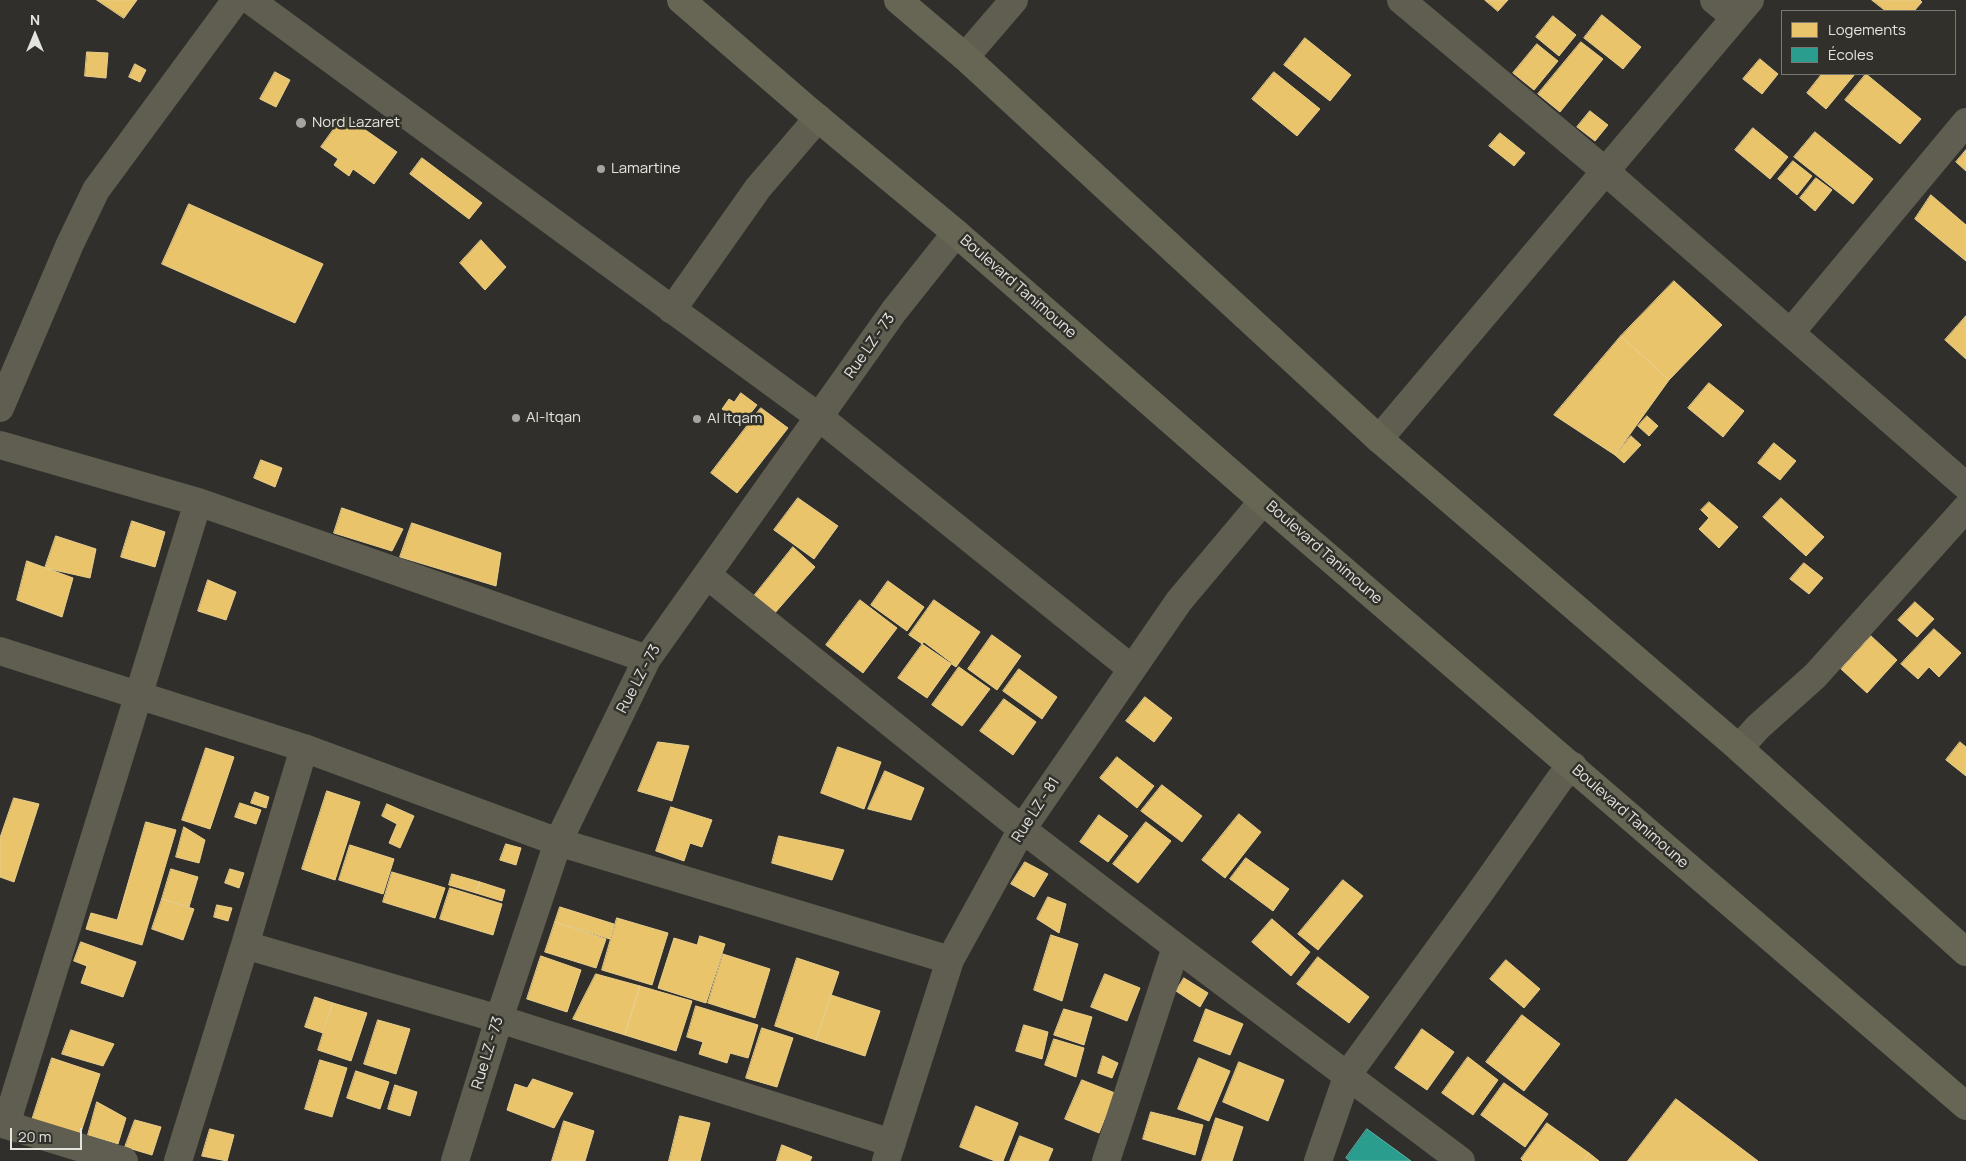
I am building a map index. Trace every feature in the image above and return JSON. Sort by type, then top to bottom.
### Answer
[{"type":"main road","name":"Boulevard Tanimoune","points":[[681,0],[956,233],[1263,501],[1966,1106]]},
{"type":"main road","points":[[898,0],[965,58],[1379,439],[1739,748],[1966,952]]},
{"type":"street","points":[[0,408],[70,244],[96,190],[236,0]]},
{"type":"street","points":[[250,0],[820,417],[1132,669]]},
{"type":"street","points":[[965,58],[1014,0]]},
{"type":"street","points":[[1401,0],[1791,332],[1966,486]]},
{"type":"street","points":[[1379,439],[1742,9],[1714,0]]},
{"type":"street","points":[[672,310],[758,188],[818,118]]},
{"type":"street","points":[[1791,332],[1966,122]]},
{"type":"street","name":"Rue LZ - 73","points":[[456,1161],[499,1019],[558,842],[647,659],[894,311],[956,233]]},
{"type":"street","points":[[0,445],[198,502],[647,659]]},
{"type":"street","name":"Rue LZ - 81","points":[[889,1152],[950,960],[1022,829],[1179,601],[1263,501]]},
{"type":"street","points":[[124,1161],[3,1124],[198,502]]},
{"type":"street","points":[[1739,748],[1758,727],[1815,676],[1966,508]]},
{"type":"street","points":[[707,575],[1022,829],[1461,1161]]},
{"type":"street","points":[[0,651],[304,748],[558,842],[950,960]]},
{"type":"street","points":[[178,1161],[304,748]]},
{"type":"street","points":[[1318,1161],[1348,1074],[1560,779],[1572,766]]},
{"type":"street","points":[[245,945],[499,1019],[889,1152]]},
{"type":"street","points":[[1106,1161],[1176,947]]},
{"type":"building: Logements","points":[[97,0],[137,0],[124,18]]},
{"type":"building: Logements","points":[[1485,0],[1508,0],[1498,11]]},
{"type":"building: Logements","points":[[1872,0],[1920,0],[1922,2],[1915,10],[1885,10]]},
{"type":"building: Logements","points":[[1602,15],[1641,47],[1623,69],[1584,38]]},
{"type":"building: Logements","points":[[1553,16],[1576,35],[1559,56],[1536,37]]},
{"type":"building: Logements","points":[[1305,38],[1351,75],[1330,101],[1284,65]]},
{"type":"building: Logements","points":[[1581,42],[1603,59],[1560,112],[1538,94]]},
{"type":"building: Logements","points":[[1537,44],[1558,61],[1534,90],[1513,73]]},
{"type":"building: Logements","points":[[87,52],[108,53],[106,78],[85,76]]},
{"type":"building: Logements","points":[[1760,59],[1778,74],[1762,94],[1743,79]]},
{"type":"building: Logements","points":[[135,64],[146,70],[140,82],[129,77]]},
{"type":"building: Logements","points":[[275,72],[290,80],[276,107],[260,99]]},
{"type":"building: Logements","points":[[1274,72],[1320,109],[1297,136],[1252,99]]},
{"type":"building: Logements","points":[[1821,75],[1854,75],[1826,109],[1807,93]]},
{"type":"building: Logements","points":[[1865,75],[1867,75],[1921,119],[1900,144],[1845,100]]},
{"type":"building: Logements","points":[[1590,111],[1608,125],[1595,141],[1577,127]]},
{"type":"building: Logements","points":[[344,115],[397,152],[374,184],[353,169],[349,176],[334,165],[338,159],[321,147]]},
{"type":"building: Logements","points":[[1753,128],[1788,157],[1770,179],[1735,150]]},
{"type":"building: Logements","points":[[1815,132],[1873,179],[1853,204],[1794,157]]},
{"type":"building: Logements","points":[[1500,133],[1525,153],[1514,166],[1489,146]]},
{"type":"building: Logements","points":[[1966,150],[1966,171],[1956,162]]},
{"type":"building: Logements","points":[[422,158],[482,203],[469,219],[410,174]]},
{"type":"building: Logements","points":[[1793,161],[1812,176],[1797,195],[1778,179]]},
{"type":"building: Logements","points":[[1816,178],[1832,190],[1815,211],[1800,198]]},
{"type":"building: Logements","points":[[1931,195],[1966,225],[1966,261],[1915,219]]},
{"type":"building: Logements","points":[[189,204],[323,264],[295,323],[162,264]]},
{"type":"building: Logements","points":[[481,240],[506,267],[485,290],[460,263]]},
{"type":"building: Logements","points":[[1674,281],[1722,325],[1669,380],[1621,336]]},
{"type":"building: Logements","points":[[1966,316],[1966,359],[1945,340]]},
{"type":"building: Logements","points":[[1621,336],[1669,380],[1615,455],[1554,415]]},
{"type":"building: Logements","points":[[1709,383],[1744,411],[1723,437],[1688,408]]},
{"type":"building: Logements","points":[[741,393],[757,405],[742,424],[722,409],[729,399],[734,402]]},
{"type":"building: Logements","points":[[761,408],[788,428],[737,493],[711,473]]},
{"type":"building: Logements","points":[[1647,416],[1658,426],[1649,436],[1638,426]]},
{"type":"building: Logements","points":[[1631,436],[1641,445],[1624,463],[1615,455]]},
{"type":"building: Logements","points":[[1774,443],[1796,461],[1780,480],[1758,463]]},
{"type":"building: Logements","points":[[261,460],[282,468],[275,487],[254,478]]},
{"type":"building: Logements","points":[[798,498],[838,526],[814,559],[774,530]]},
{"type":"building: Logements","points":[[1781,498],[1824,537],[1806,556],[1763,517]]},
{"type":"building: Logements","points":[[1709,502],[1738,527],[1719,548],[1699,529],[1709,518],[1701,510]]},
{"type":"building: Logements","points":[[342,508],[403,529],[392,551],[334,533]]},
{"type":"building: Logements","points":[[132,521],[165,532],[155,567],[121,557]]},
{"type":"building: Logements","points":[[412,523],[501,553],[496,586],[400,557]]},
{"type":"building: Logements","points":[[56,536],[96,549],[90,578],[45,568]]},
{"type":"building: Logements","points":[[793,547],[815,567],[774,614],[750,601]]},
{"type":"building: Logements","points":[[27,561],[73,578],[62,617],[17,600]]},
{"type":"building: Logements","points":[[1804,563],[1823,578],[1809,594],[1790,579]]},
{"type":"building: Logements","points":[[208,580],[236,592],[226,620],[198,611]]},
{"type":"building: Logements","points":[[888,581],[924,607],[907,631],[871,605]]},
{"type":"building: Logements","points":[[860,600],[897,628],[863,673],[826,645]]},
{"type":"building: Logements","points":[[934,600],[980,632],[956,667],[909,635]]},
{"type":"building: Logements","points":[[1915,602],[1934,619],[1917,637],[1898,620]]},
{"type":"building: Logements","points":[[1934,629],[1961,653],[1939,677],[1929,667],[1918,679],[1901,664]]},
{"type":"building: Logements","points":[[992,635],[1021,656],[997,690],[968,669]]},
{"type":"building: Logements","points":[[1871,636],[1897,660],[1867,693],[1841,669]]},
{"type":"building: Logements","points":[[924,642],[952,663],[927,698],[898,678]]},
{"type":"building: Logements","points":[[959,667],[990,689],[962,726],[932,705]]},
{"type":"building: Logements","points":[[1019,669],[1057,697],[1042,719],[1003,691]]},
{"type":"building: Logements","points":[[1145,697],[1172,718],[1154,742],[1126,721]]},
{"type":"building: Logements","points":[[1004,699],[1036,722],[1013,755],[980,731]]},
{"type":"building: Logements","points":[[658,742],[689,746],[672,801],[638,791]]},
{"type":"building: Logements","points":[[1960,742],[1966,747],[1966,776],[1946,760]]},
{"type":"building: Logements","points":[[838,747],[881,762],[864,809],[821,793]]},
{"type":"building: Logements","points":[[206,748],[234,757],[210,829],[182,820]]},
{"type":"building: Logements","points":[[1117,757],[1154,786],[1137,808],[1100,778]]},
{"type":"building: Logements","points":[[885,771],[924,788],[911,820],[868,809]]},
{"type":"building: Logements","points":[[1162,785],[1202,816],[1182,842],[1141,811]]},
{"type":"building: Logements","points":[[327,791],[360,802],[335,880],[302,869]]},
{"type":"building: Logements","points":[[255,792],[269,797],[266,808],[251,803]]},
{"type":"building: Logements","points":[[14,798],[39,804],[14,882],[0,877],[0,838]]},
{"type":"building: Logements","points":[[240,803],[261,810],[256,824],[235,817]]},
{"type":"building: Logements","points":[[387,804],[414,816],[400,848],[389,843],[397,824],[382,816]]},
{"type":"building: Logements","points":[[671,807],[712,820],[702,847],[690,843],[684,861],[656,851]]},
{"type":"building: Logements","points":[[1239,814],[1261,832],[1225,878],[1202,860]]},
{"type":"building: Logements","points":[[1099,815],[1128,836],[1108,862],[1080,842]]},
{"type":"building: Logements","points":[[146,822],[176,830],[142,945],[86,929],[91,913],[117,920]]},
{"type":"building: Logements","points":[[1146,822],[1171,841],[1138,883],[1113,864]]},
{"type":"building: Logements","points":[[184,827],[205,840],[199,863],[176,857]]},
{"type":"building: Logements","points":[[779,836],[844,850],[832,880],[772,863]]},
{"type":"building: Logements","points":[[506,844],[521,848],[516,865],[500,860]]},
{"type":"building: Logements","points":[[350,845],[394,859],[383,894],[339,880]]},
{"type":"building: Logements","points":[[1246,858],[1289,889],[1273,911],[1230,879]]},
{"type":"building: Logements","points":[[1025,862],[1048,874],[1034,897],[1011,884]]},
{"type":"building: Logements","points":[[171,869],[198,877],[189,907],[162,899]]},
{"type":"building: Logements","points":[[230,869],[244,873],[239,888],[225,883]]},
{"type":"building: Logements","points":[[392,872],[445,888],[435,918],[383,902]]},
{"type":"building: Logements","points":[[452,874],[480,882],[476,893],[449,885]]},
{"type":"building: Logements","points":[[1343,880],[1363,896],[1318,950],[1298,934]]},
{"type":"building: Logements","points":[[480,882],[505,890],[502,901],[476,893]]},
{"type":"building: Logements","points":[[450,888],[502,904],[493,935],[440,919]]},
{"type":"building: Logements","points":[[1048,897],[1066,904],[1059,933],[1037,919]]},
{"type":"building: Logements","points":[[162,899],[194,909],[183,940],[152,929]]},
{"type":"building: Logements","points":[[217,905],[232,908],[228,921],[214,917]]},
{"type":"building: Logements","points":[[560,907],[614,924],[610,939],[555,922]]},
{"type":"building: Logements","points":[[617,918],[668,933],[652,985],[602,970]]},
{"type":"building: Logements","points":[[1272,919],[1310,952],[1291,976],[1252,942]]},
{"type":"building: Logements","points":[[555,922],[606,939],[596,968],[545,952]]},
{"type":"building: Logements","points":[[1051,935],[1078,944],[1062,1001],[1034,990]]},
{"type":"building: Logements","points":[[700,936],[725,944],[706,1003],[658,988],[674,938],[697,945]]},
{"type":"building: Logements","points":[[81,942],[136,962],[123,997],[81,983],[87,966],[74,961]]},
{"type":"building: Logements","points":[[723,954],[770,969],[755,1018],[708,1003]]},
{"type":"building: Logements","points":[[541,956],[581,970],[567,1012],[527,999]]},
{"type":"building: Logements","points":[[1318,957],[1369,997],[1349,1023],[1297,984]]},
{"type":"building: Logements","points":[[797,958],[839,972],[816,1040],[775,1026]]},
{"type":"building: Logements","points":[[1506,960],[1540,989],[1524,1008],[1490,979]]},
{"type":"building: Logements","points":[[596,974],[640,986],[625,1035],[573,1019]]},
{"type":"building: Logements","points":[[1105,974],[1140,988],[1127,1021],[1091,1007]]},
{"type":"building: Logements","points":[[1184,978],[1208,993],[1200,1007],[1176,991]]},
{"type":"building: Logements","points":[[640,986],[692,1001],[676,1051],[625,1035]]},
{"type":"building: Logements","points":[[831,995],[880,1011],[865,1056],[816,1040]]},
{"type":"building: Logements","points":[[315,997],[333,1003],[323,1033],[305,1027]]},
{"type":"building: Logements","points":[[333,1003],[367,1013],[351,1061],[318,1050]]},
{"type":"building: Logements","points":[[696,1006],[758,1025],[748,1058],[730,1053],[727,1063],[699,1054],[703,1042],[687,1037]]},
{"type":"building: Logements","points":[[1064,1009],[1092,1017],[1084,1045],[1054,1035]]},
{"type":"building: Logements","points":[[1206,1009],[1243,1024],[1230,1055],[1194,1041]]},
{"type":"building: Logements","points":[[1522,1015],[1560,1044],[1524,1091],[1486,1062]]},
{"type":"building: Logements","points":[[378,1020],[410,1029],[396,1074],[364,1064]]},
{"type":"building: Logements","points":[[1024,1025],[1048,1032],[1042,1059],[1016,1051]]},
{"type":"building: Logements","points":[[762,1028],[793,1038],[777,1087],[746,1078]]},
{"type":"building: Logements","points":[[1422,1029],[1454,1052],[1427,1090],[1395,1068]]},
{"type":"building: Logements","points":[[71,1030],[114,1044],[103,1066],[62,1054]]},
{"type":"building: Logements","points":[[1054,1039],[1084,1048],[1076,1077],[1045,1065]]},
{"type":"building: Logements","points":[[1103,1056],[1118,1063],[1112,1078],[1098,1073]]},
{"type":"building: Logements","points":[[1468,1057],[1498,1080],[1473,1115],[1442,1093]]},
{"type":"building: Logements","points":[[52,1058],[100,1074],[80,1135],[32,1120]]},
{"type":"building: Logements","points":[[1199,1058],[1230,1071],[1209,1121],[1178,1109]]},
{"type":"building: Logements","points":[[320,1060],[347,1068],[332,1117],[305,1109]]},
{"type":"building: Logements","points":[[1239,1062],[1284,1080],[1268,1121],[1223,1102]]},
{"type":"building: Logements","points":[[356,1071],[389,1082],[380,1109],[347,1098]]},
{"type":"building: Logements","points":[[533,1079],[573,1093],[554,1128],[507,1110],[515,1084],[527,1088]]},
{"type":"building: Logements","points":[[1082,1080],[1115,1093],[1099,1133],[1065,1119]]},
{"type":"building: Logements","points":[[1504,1083],[1548,1114],[1525,1147],[1481,1115]]},
{"type":"building: Logements","points":[[395,1085],[417,1092],[410,1116],[388,1109]]},
{"type":"building: Logements","points":[[1676,1099],[1758,1161],[1628,1161]]},
{"type":"building: Logements","points":[[97,1102],[126,1118],[118,1144],[88,1135]]},
{"type":"building: Logements","points":[[976,1106],[1018,1123],[1003,1161],[995,1161],[960,1147]]},
{"type":"building: Logements","points":[[1151,1112],[1203,1125],[1195,1155],[1143,1139]]},
{"type":"building: Logements","points":[[680,1116],[710,1123],[700,1161],[669,1161]]},
{"type":"building: Logements","points":[[1216,1118],[1243,1127],[1232,1161],[1202,1161]]},
{"type":"building: Logements","points":[[135,1120],[161,1127],[152,1155],[125,1147]]},
{"type":"building: Logements","points":[[564,1121],[594,1131],[585,1161],[552,1161]]},
{"type":"building: Logements","points":[[1547,1123],[1589,1153],[1583,1161],[1523,1161],[1521,1159]]},
{"type":"building: Logements","points":[[210,1129],[234,1135],[227,1161],[202,1156]]},
{"type":"building: Logements","points":[[1020,1136],[1053,1149],[1048,1161],[1010,1161]]},
{"type":"building: Logements","points":[[782,1145],[812,1157],[810,1161],[777,1161]]},
{"type":"building: Logements","points":[[1589,1153],[1599,1161],[1583,1161]]},
{"type":"building: Écoles","points":[[1367,1129],[1411,1161],[1350,1161],[1346,1158]]},
{"type":"place","name":"Nord Lazaret","points":[[301,123]]},
{"type":"place","name":"Lamartine","points":[[601,169]]},
{"type":"place","name":"Al-Itqan","points":[[516,418]]},
{"type":"place","name":"Al Itqam","points":[[697,419]]}]
